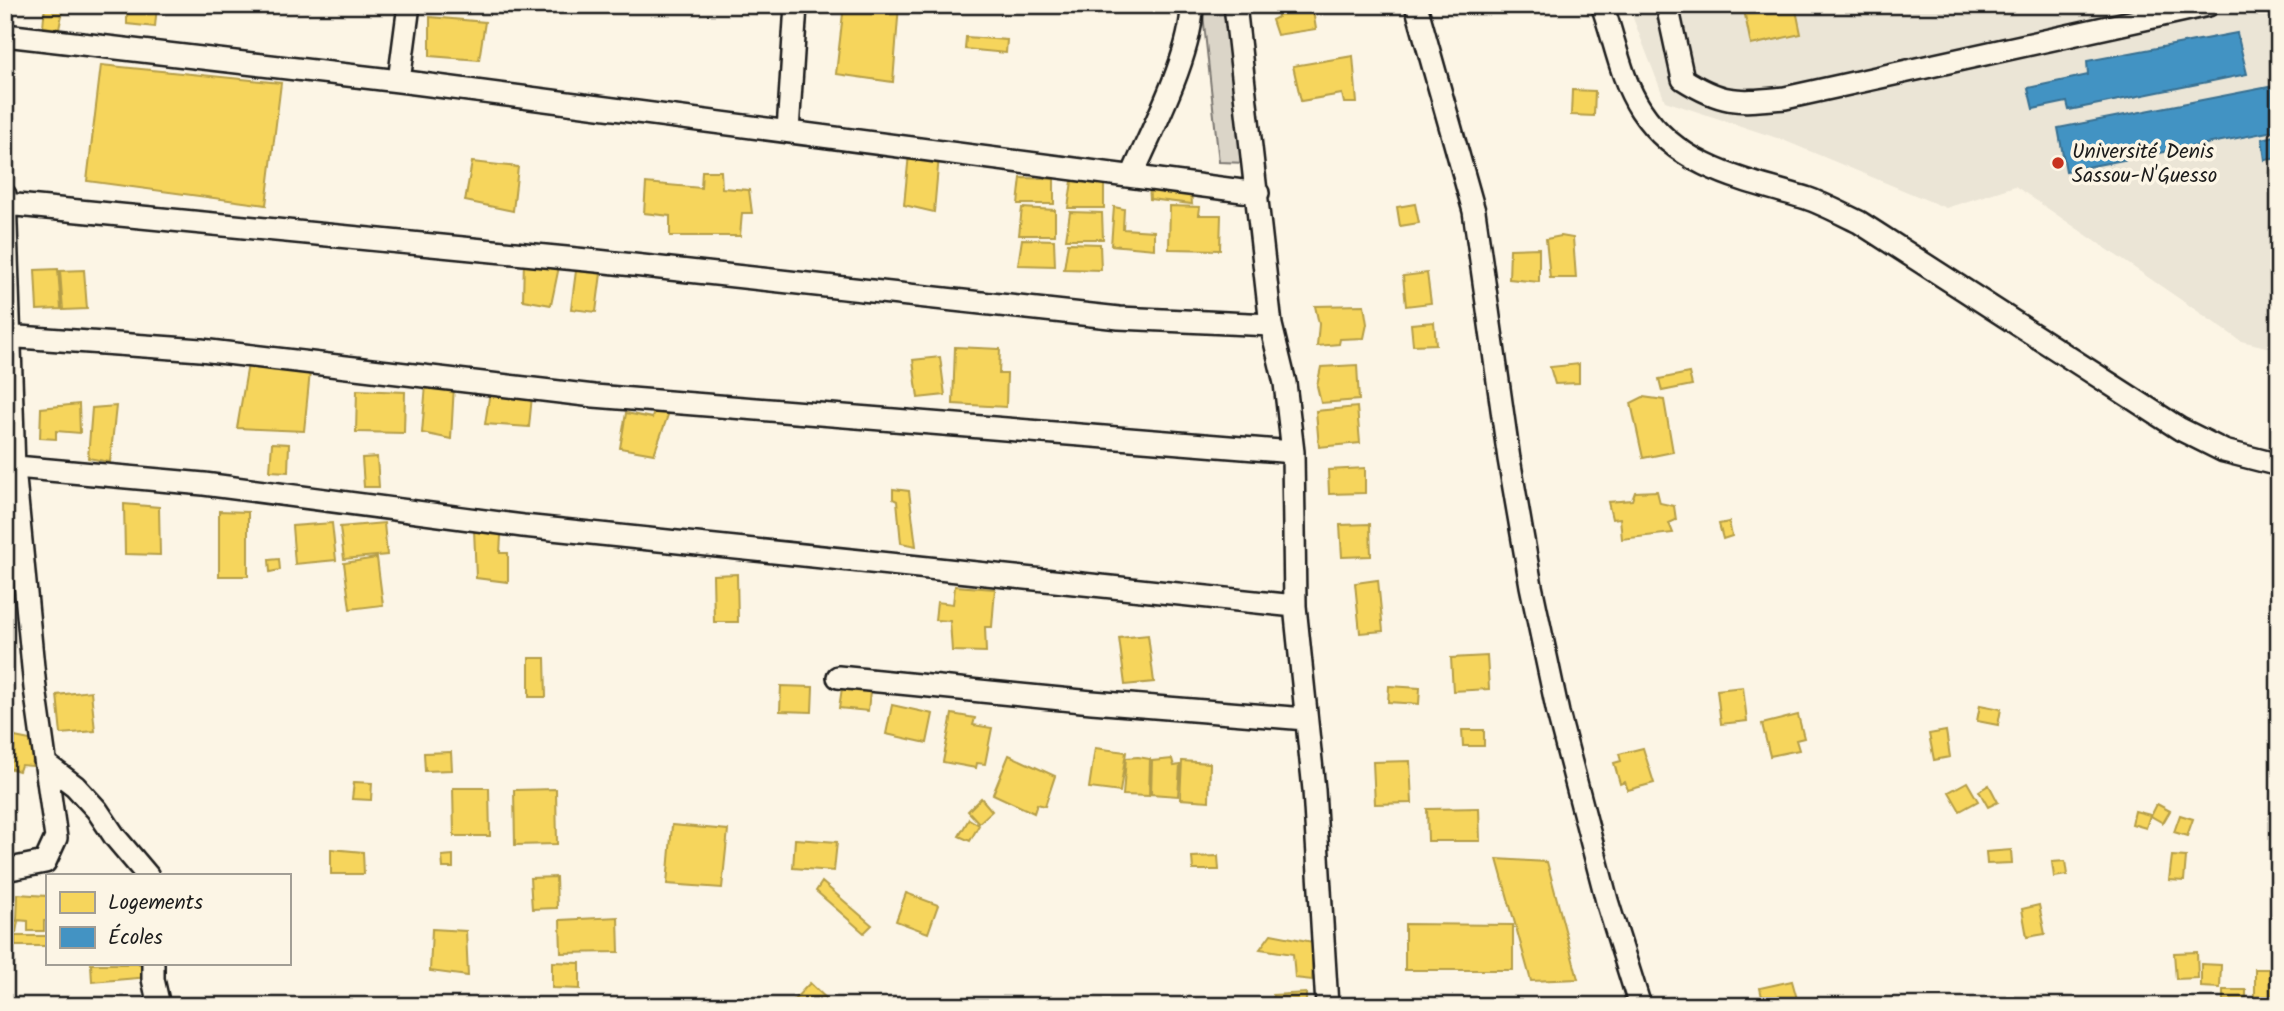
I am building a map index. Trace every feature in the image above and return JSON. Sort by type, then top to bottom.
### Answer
[{"type":"street","points":[[400,81],[409,5]]},
{"type":"street","points":[[788,131],[796,5]]},
{"type":"street","points":[[1132,176],[1179,64],[1192,24],[1192,5]]},
{"type":"street","points":[[1236,5],[1271,326],[1285,383],[1293,452],[1295,606],[1314,790],[1327,1006]]},
{"type":"street","points":[[1416,5],[1474,211],[1509,459],[1558,713],[1607,901],[1640,1006]]},
{"type":"street","points":[[1602,5],[1619,64],[1640,109],[1662,137],[1698,163],[1754,185],[1809,199],[1859,222],[2180,429],[2224,451],[2279,465]]},
{"type":"street","points":[[1667,5],[1683,79],[1722,100],[1740,102],[1785,98],[2208,5]]},
{"type":"street","points":[[5,35],[400,81],[1258,193]]},
{"type":"street","points":[[5,195],[10,467],[56,838],[45,862],[6,872]]},
{"type":"street","points":[[5,204],[597,261],[1119,318],[1271,326]]},
{"type":"street","points":[[8,336],[201,350],[594,396],[1293,452]]},
{"type":"street","points":[[10,467],[204,484],[523,526],[1295,606]]},
{"type":"street","points":[[838,677],[1092,702],[1306,719]]},
{"type":"street","points":[[46,764],[75,786],[97,810],[146,874]]},
{"type":"street","points":[[153,965],[159,1006]]},
{"type":"shaded area","points":[[1202,5],[1227,5],[1247,163],[1219,162]]},
{"type":"shaded area","name":"Université Denis Sassou-N'Guesso","points":[[1628,5],[2279,5],[2279,350],[2241,341],[2015,186],[1946,208],[1783,140],[1665,101]]},
{"type":"building: Logements","points":[[45,5],[64,5],[59,29],[43,27]]},
{"type":"building: Logements","points":[[127,5],[157,5],[155,27],[127,24]]},
{"type":"building: Logements","points":[[429,5],[473,5],[472,12]]},
{"type":"building: Logements","points":[[844,5],[899,5],[893,82],[836,74]]},
{"type":"building: Logements","points":[[1277,5],[1312,5],[1316,29],[1277,35],[1272,20],[1278,17]]},
{"type":"building: Logements","points":[[1743,5],[1795,5],[1801,34],[1751,45]]},
{"type":"building: Logements","points":[[430,17],[485,22],[479,60],[430,56]]},
{"type":"building: Logements","points":[[966,37],[1007,40],[1006,53],[965,49]]},
{"type":"building: Logements","points":[[1353,56],[1357,103],[1344,103],[1342,94],[1301,101],[1293,66]]},
{"type":"building: Logements","points":[[101,65],[281,83],[266,205],[87,181]]},
{"type":"building: Logements","points":[[1572,90],[1595,91],[1594,116],[1571,115]]},
{"type":"building: Logements","points":[[909,154],[939,156],[934,212],[904,205]]},
{"type":"building: Logements","points":[[472,162],[518,167],[513,211],[465,201]]},
{"type":"building: Logements","points":[[702,171],[721,171],[722,188],[749,190],[752,213],[742,213],[740,236],[670,236],[670,216],[644,213],[646,183],[701,188]]},
{"type":"building: Logements","points":[[1021,178],[1054,179],[1054,204],[1018,204]]},
{"type":"building: Logements","points":[[1072,181],[1104,183],[1104,208],[1068,208]]},
{"type":"building: Logements","points":[[1149,184],[1191,190],[1192,204],[1150,199]]},
{"type":"building: Logements","points":[[1415,204],[1419,223],[1400,226],[1397,207]]},
{"type":"building: Logements","points":[[1170,206],[1200,207],[1199,215],[1221,215],[1220,250],[1169,249]]},
{"type":"building: Logements","points":[[1114,207],[1124,209],[1123,229],[1154,231],[1154,249],[1111,245]]},
{"type":"building: Logements","points":[[1022,208],[1055,210],[1055,235],[1019,235]]},
{"type":"building: Logements","points":[[1070,212],[1102,213],[1103,239],[1066,239]]},
{"type":"building: Logements","points":[[1561,236],[1573,238],[1576,278],[1550,278],[1546,239]]},
{"type":"building: Logements","points":[[1022,239],[1054,240],[1055,266],[1018,265]]},
{"type":"building: Logements","points":[[1068,243],[1100,244],[1101,270],[1064,269]]},
{"type":"building: Logements","points":[[1539,248],[1539,282],[1509,279],[1510,249]]},
{"type":"building: Logements","points":[[524,259],[560,262],[551,305],[523,300]]},
{"type":"building: Logements","points":[[577,263],[602,266],[596,312],[571,309]]},
{"type":"building: Logements","points":[[58,269],[61,309],[37,310],[35,270]]},
{"type":"building: Logements","points":[[84,270],[87,309],[63,310],[60,271]]},
{"type":"building: Logements","points":[[1427,273],[1431,303],[1406,306],[1403,276]]},
{"type":"building: Logements","points":[[1364,305],[1367,324],[1364,338],[1340,339],[1339,344],[1317,346],[1319,324],[1315,306]]},
{"type":"building: Logements","points":[[1434,322],[1436,344],[1413,345],[1411,324]]},
{"type":"building: Logements","points":[[955,347],[1000,349],[999,374],[1007,374],[1006,407],[953,404]]},
{"type":"building: Logements","points":[[940,357],[945,395],[918,398],[913,360]]},
{"type":"building: Logements","points":[[248,364],[310,372],[304,431],[237,428]]},
{"type":"building: Logements","points":[[1579,364],[1579,383],[1555,384],[1550,367]]},
{"type":"building: Logements","points":[[1357,365],[1359,400],[1321,403],[1317,386],[1321,367]]},
{"type":"building: Logements","points":[[1689,373],[1692,385],[1662,391],[1659,379]]},
{"type":"building: Logements","points":[[426,384],[454,385],[451,439],[422,433]]},
{"type":"building: Logements","points":[[357,390],[405,392],[404,433],[356,432]]},
{"type":"building: Logements","points":[[490,391],[532,396],[529,427],[485,424]]},
{"type":"building: Logements","points":[[1643,397],[1664,400],[1673,452],[1643,458],[1631,403]]},
{"type":"building: Logements","points":[[79,404],[80,433],[56,431],[56,439],[40,438],[41,408]]},
{"type":"building: Logements","points":[[116,406],[110,462],[88,458],[92,408]]},
{"type":"building: Logements","points":[[1357,407],[1360,443],[1319,447],[1316,411]]},
{"type":"building: Logements","points":[[655,408],[668,415],[654,454],[620,448],[626,413],[652,418]]},
{"type":"building: Logements","points":[[272,443],[289,444],[288,472],[270,471]]},
{"type":"building: Logements","points":[[377,457],[379,487],[364,487],[362,458]]},
{"type":"building: Logements","points":[[1365,468],[1365,493],[1329,494],[1328,470]]},
{"type":"building: Logements","points":[[893,489],[909,491],[916,546],[901,543],[897,501],[893,499]]},
{"type":"building: Logements","points":[[1657,491],[1660,503],[1674,506],[1676,520],[1669,523],[1673,533],[1622,539],[1620,518],[1612,519],[1608,502],[1632,500],[1635,492]]},
{"type":"building: Logements","points":[[124,504],[159,507],[160,555],[125,554]]},
{"type":"building: Logements","points":[[219,511],[248,512],[248,576],[219,576]]},
{"type":"building: Logements","points":[[1729,522],[1732,536],[1723,539],[1719,524]]},
{"type":"building: Logements","points":[[332,523],[336,560],[295,564],[292,526]]},
{"type":"building: Logements","points":[[384,523],[387,555],[344,559],[340,527]]},
{"type":"building: Logements","points":[[1370,524],[1371,556],[1342,557],[1340,525]]},
{"type":"building: Logements","points":[[474,529],[495,529],[501,536],[500,553],[508,553],[508,582],[476,578]]},
{"type":"building: Logements","points":[[377,558],[383,605],[350,609],[344,563]]},
{"type":"building: Logements","points":[[279,559],[280,570],[270,572],[269,560]]},
{"type":"building: Logements","points":[[737,574],[738,622],[714,622],[713,575]]},
{"type":"building: Logements","points":[[1378,580],[1383,631],[1360,633],[1355,583]]},
{"type":"building: Logements","points":[[955,586],[995,589],[992,627],[985,627],[986,652],[952,651],[950,621],[935,620],[937,602],[953,604]]},
{"type":"building: Logements","points":[[1148,635],[1154,682],[1125,685],[1119,638]]},
{"type":"building: Logements","points":[[1487,656],[1489,689],[1453,691],[1451,658]]},
{"type":"building: Logements","points":[[529,658],[545,658],[546,697],[529,697]]},
{"type":"building: Logements","points":[[781,686],[813,687],[812,712],[780,711]]},
{"type":"building: Logements","points":[[1389,686],[1420,688],[1419,704],[1388,702]]},
{"type":"building: Logements","points":[[1743,687],[1747,721],[1721,724],[1717,690]]},
{"type":"building: Logements","points":[[842,688],[870,691],[868,711],[839,708]]},
{"type":"building: Logements","points":[[91,691],[95,731],[61,734],[57,695]]},
{"type":"building: Logements","points":[[892,705],[933,714],[927,743],[886,734]]},
{"type":"building: Logements","points":[[1980,705],[2001,709],[1998,725],[1977,721]]},
{"type":"building: Logements","points":[[952,714],[975,718],[973,725],[992,728],[985,764],[977,763],[976,768],[943,762]]},
{"type":"building: Logements","points":[[1798,715],[1804,738],[1796,740],[1799,750],[1770,756],[1762,724]]},
{"type":"building: Logements","points":[[1462,730],[1484,730],[1484,746],[1463,746]]},
{"type":"building: Logements","points":[[1946,731],[1950,757],[1934,760],[1929,734]]},
{"type":"building: Logements","points":[[5,735],[35,741],[32,766],[21,765],[19,771],[5,767]]},
{"type":"building: Logements","points":[[1095,748],[1126,752],[1120,792],[1089,788]]},
{"type":"building: Logements","points":[[1643,748],[1654,783],[1628,790],[1625,782],[1620,784],[1614,763],[1621,761],[1619,754]]},
{"type":"building: Logements","points":[[451,752],[452,770],[425,771],[424,753]]},
{"type":"building: Logements","points":[[1009,755],[1055,776],[1045,806],[1037,804],[1034,813],[993,794]]},
{"type":"building: Logements","points":[[1126,758],[1150,759],[1149,796],[1123,795]]},
{"type":"building: Logements","points":[[1172,759],[1174,766],[1180,765],[1178,796],[1151,794],[1152,761]]},
{"type":"building: Logements","points":[[1182,761],[1210,763],[1209,801],[1180,799]]},
{"type":"building: Logements","points":[[1410,761],[1412,803],[1375,804],[1373,762]]},
{"type":"building: Logements","points":[[354,782],[372,783],[371,800],[352,799]]},
{"type":"building: Logements","points":[[1967,782],[1978,801],[1960,811],[1949,792]]},
{"type":"building: Logements","points":[[1989,785],[1998,802],[1988,807],[1979,791]]},
{"type":"building: Logements","points":[[453,788],[489,788],[490,836],[454,836]]},
{"type":"building: Logements","points":[[556,789],[557,844],[515,845],[514,790]]},
{"type":"building: Logements","points":[[981,798],[992,811],[979,823],[968,811]]},
{"type":"building: Logements","points":[[2157,804],[2170,811],[2163,823],[2151,816]]},
{"type":"building: Logements","points":[[1479,808],[1480,841],[1428,841],[1427,809]]},
{"type":"building: Logements","points":[[2135,811],[2150,815],[2146,828],[2132,824]]},
{"type":"building: Logements","points":[[2180,815],[2193,819],[2187,836],[2174,832]]},
{"type":"building: Logements","points":[[969,819],[979,825],[970,841],[959,836]]},
{"type":"building: Logements","points":[[672,825],[728,830],[722,888],[667,884]]},
{"type":"building: Logements","points":[[795,839],[837,842],[834,871],[793,868]]},
{"type":"building: Logements","points":[[331,849],[363,852],[364,874],[331,874]]},
{"type":"building: Logements","points":[[2011,850],[2012,863],[1987,864],[1986,852]]},
{"type":"building: Logements","points":[[453,855],[453,868],[443,868],[442,856]]},
{"type":"building: Logements","points":[[1218,856],[1219,870],[1193,870],[1192,857]]},
{"type":"building: Logements","points":[[2172,856],[2186,857],[2184,881],[2169,880]]},
{"type":"building: Logements","points":[[1497,859],[1547,862],[1578,979],[1531,981]]},
{"type":"building: Logements","points":[[2065,861],[2067,875],[2054,877],[2052,862]]},
{"type":"building: Logements","points":[[556,877],[557,908],[532,909],[530,878]]},
{"type":"building: Logements","points":[[822,882],[872,925],[864,933],[816,891]]},
{"type":"building: Logements","points":[[906,893],[938,905],[928,933],[896,921]]},
{"type":"building: Logements","points":[[18,894],[46,896],[44,931],[28,931],[28,921],[17,920]]},
{"type":"building: Logements","points":[[2039,905],[2045,934],[2027,937],[2022,909]]},
{"type":"building: Logements","points":[[618,917],[619,952],[561,953],[560,920]]},
{"type":"building: Logements","points":[[5,919],[18,921],[16,933],[5,932]]},
{"type":"building: Logements","points":[[1405,924],[1513,925],[1513,970],[1405,970]]},
{"type":"building: Logements","points":[[432,929],[466,931],[468,976],[430,971]]},
{"type":"building: Logements","points":[[1271,934],[1313,942],[1312,980],[1295,978],[1293,954],[1260,949]]},
{"type":"building: Logements","points":[[15,936],[46,936],[46,946],[15,946]]},
{"type":"building: Logements","points":[[2197,952],[2198,978],[2176,979],[2174,953]]},
{"type":"building: Logements","points":[[552,962],[580,963],[580,989],[552,988]]},
{"type":"building: Logements","points":[[2201,964],[2221,965],[2220,988],[2201,987]]},
{"type":"building: Logements","points":[[91,965],[148,965],[149,977],[92,982]]},
{"type":"building: Logements","points":[[2255,969],[2279,969],[2279,998],[2255,998]]},
{"type":"building: Logements","points":[[1792,981],[1799,1006],[1764,1006],[1760,988]]},
{"type":"building: Logements","points":[[810,983],[834,1006],[790,1004]]},
{"type":"building: Logements","points":[[2223,990],[2246,990],[2246,1001],[2223,1001]]},
{"type":"building: Logements","points":[[1306,993],[1306,1006],[1274,1006],[1273,995]]},
{"type":"building: Logements","points":[[1514,999],[1515,1006],[1472,1006],[1471,1003]]},
{"type":"building: Écoles","points":[[2237,33],[2247,74],[2069,110],[2067,102],[2033,109],[2028,88],[2088,75],[2087,61]]},
{"type":"building: Écoles","points":[[2279,85],[2279,130],[2066,171],[2058,128]]},
{"type":"building: Écoles","points":[[2279,135],[2279,158],[2265,160],[2262,139]]},
{"type":"place","name":"Université Denis Sassou-N'Guesso","points":[[2058,163]]}]
